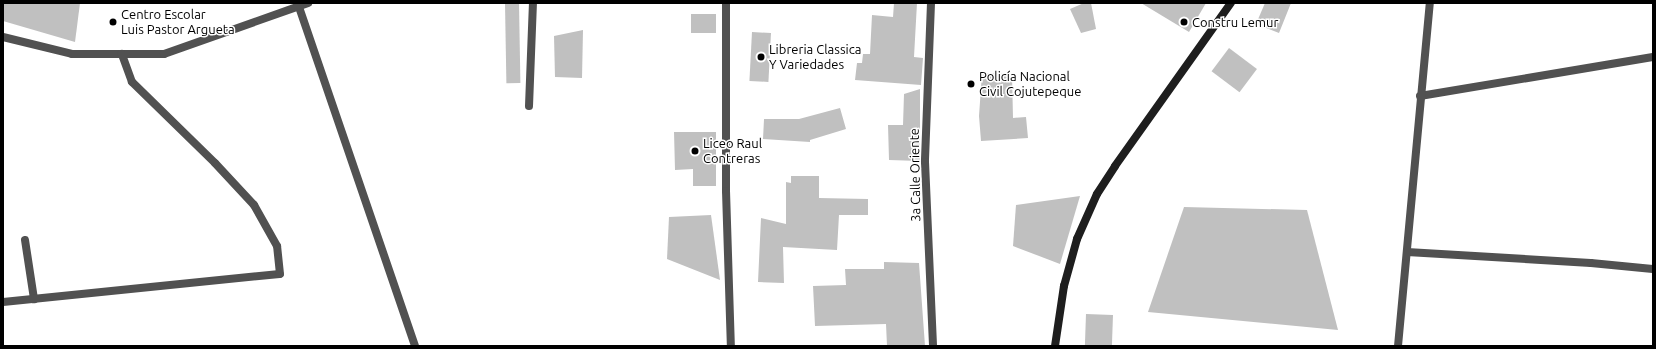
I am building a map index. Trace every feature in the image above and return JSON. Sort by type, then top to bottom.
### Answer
[{"type":"main road","points":[[1055,346],[1064,286],[1077,239],[1097,194],[1115,166],[1232,3]]},
{"type":"street","points":[[3,37],[72,54],[164,54],[308,3]]},
{"type":"street","points":[[528,106],[533,3]]},
{"type":"street","points":[[726,3],[726,191],[731,346]]},
{"type":"street","name":"3a Calle Oriente","points":[[931,3],[925,162],[933,346]]},
{"type":"street","points":[[1398,346],[1420,96],[1430,3]]},
{"type":"street","points":[[298,7],[415,346]]},
{"type":"street","points":[[3,302],[280,274],[277,246],[254,205],[215,163],[132,82],[122,54]]},
{"type":"street","points":[[1420,96],[1653,57]]},
{"type":"street","points":[[25,240],[34,299]]},
{"type":"street","points":[[1407,252],[1583,262],[1653,268]]},
{"type":"building","points":[[3,3],[80,3],[75,42],[3,21]]},
{"type":"building","points":[[505,3],[519,3],[520,83],[506,83]]},
{"type":"building","points":[[894,3],[917,3],[914,57],[923,58],[921,85],[855,80],[857,63],[862,63],[863,54],[870,54],[872,15],[893,17]]},
{"type":"building","points":[[1084,3],[1091,3],[1096,29],[1081,33],[1070,9]]},
{"type":"building","name":"Constru Lemur","points":[[1141,3],[1206,3],[1189,32]]},
{"type":"building","points":[[1265,3],[1291,3],[1279,33],[1256,24]]},
{"type":"building","points":[[691,14],[716,14],[716,33],[691,33]]},
{"type":"building","points":[[583,30],[582,78],[555,77],[554,36]]},
{"type":"building","name":"Libreria Classica Y Variedades","points":[[752,32],[771,33],[768,82],[749,81]]},
{"type":"building","points":[[1229,48],[1257,69],[1239,92],[1212,71]]},
{"type":"building","points":[[982,73],[1012,74],[1013,118],[1026,117],[1028,138],[981,141],[979,116]]},
{"type":"building","points":[[920,89],[920,161],[889,160],[888,125],[903,125],[904,94]]},
{"type":"building","points":[[840,108],[846,129],[810,140],[810,142],[763,139],[764,119],[799,119]]},
{"type":"building","name":"Liceo Raul Contreras","points":[[674,132],[716,132],[716,186],[693,186],[693,169],[675,170]]},
{"type":"building","points":[[791,176],[819,176],[819,198],[868,199],[868,215],[839,215],[837,250],[783,247],[784,283],[758,282],[761,218],[786,224],[786,182],[791,183]]},
{"type":"building","points":[[1080,196],[1060,264],[1013,246],[1016,205]]},
{"type":"building","points":[[1184,207],[1307,210],[1338,330],[1148,312]]},
{"type":"building","points":[[711,215],[720,280],[667,259],[669,217]]},
{"type":"building","points":[[884,262],[919,263],[925,346],[887,346],[886,324],[815,326],[813,286],[846,285],[845,269],[884,269]]},
{"type":"building","points":[[1086,314],[1113,315],[1112,346],[1085,346]]},
{"type":"place","name":"Centro Escolar Luis Pastor Argueta","points":[[113,22]]},
{"type":"place","name":"Constru Lemur","points":[[1184,22]]},
{"type":"place","name":"Libreria Classica Y Variedades","points":[[761,57]]},
{"type":"place","name":"Policía Nacional Civil Cojutepeque","points":[[971,84]]},
{"type":"place","name":"Liceo Raul Contreras","points":[[695,151]]}]
